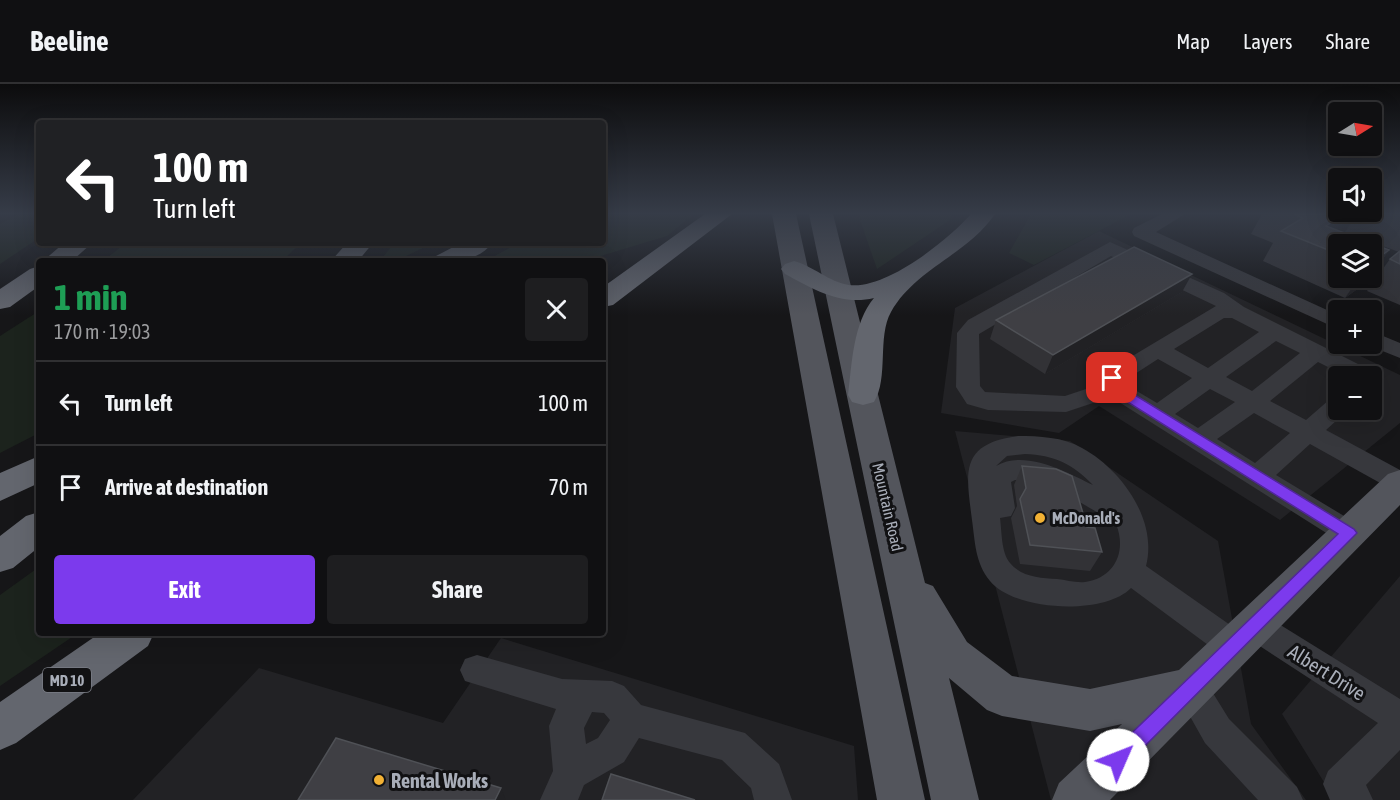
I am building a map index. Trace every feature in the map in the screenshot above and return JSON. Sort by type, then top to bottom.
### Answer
[{"type":"highway","points":[[60,258],[74,247]]},
{"type":"highway","points":[[451,258],[471,247]]},
{"type":"highway","points":[[606,296],[674,247]]},
{"type":"highway","points":[[794,269],[840,290],[854,293],[869,292],[905,277],[947,247]]},
{"type":"highway","points":[[0,301],[36,276]]},
{"type":"highway","points":[[863,395],[869,348],[877,312],[905,277]]},
{"type":"highway","points":[[0,488],[36,470]]},
{"type":"highway","points":[[0,556],[36,528]]},
{"type":"highway","name":"MD 10","points":[[0,728],[129,636]]},
{"type":"main road","points":[[790,247],[901,800]]},
{"type":"main road","name":"Mountain Road","points":[[829,247],[955,800]]},
{"type":"main road","points":[[1076,800],[1113,780],[1191,688],[1400,482]]},
{"type":"main road","points":[[902,567],[952,656],[1002,695],[1090,710],[1191,688]]},
{"type":"street","points":[[1175,247],[1328,317]]},
{"type":"street","points":[[1114,388],[1059,405],[988,402],[976,398],[968,387],[968,333],[976,325],[1110,248],[1217,297],[1236,312],[1344,366]]},
{"type":"street","points":[[1236,312],[1219,312],[1112,378],[1114,388],[1349,533]]},
{"type":"street","points":[[1157,415],[1275,331]]},
{"type":"street","points":[[1382,343],[1400,351]]},
{"type":"street","points":[[1158,350],[1400,482]]},
{"type":"street","points":[[1198,440],[1253,402],[1316,352]]},
{"type":"street","points":[[1256,477],[1328,415]]},
{"type":"street","points":[[1018,445],[1045,446],[1071,454],[1096,470],[1111,486],[1134,530],[1137,546],[1130,571],[1114,586],[1087,595],[1039,591],[1017,585],[1003,574],[996,564],[980,487],[985,460],[998,448],[1018,445]]},
{"type":"street","name":"Albert Drive","points":[[1130,571],[1244,636],[1400,717]]},
{"type":"street","points":[[477,670],[562,694],[612,697],[631,719],[732,745],[766,777],[773,800]]},
{"type":"street","points":[[1191,688],[1217,731],[1284,800]]},
{"type":"street","points":[[565,786],[567,726],[582,696]]},
{"type":"street","points":[[565,786],[611,750],[631,719]]},
{"type":"street","points":[[1354,800],[1341,784],[1400,726]]},
{"type":"shaded area","points":[[0,247],[25,247],[0,264]]},
{"type":"shaded area","points":[[120,247],[296,247],[285,258],[107,258]]},
{"type":"shaded area","points":[[391,247],[424,247],[402,258],[382,258]]},
{"type":"shaded area","points":[[511,247],[629,247],[594,258],[491,258]]},
{"type":"shaded area","points":[[870,247],[909,247],[877,269]]},
{"type":"shaded area","points":[[1012,247],[1067,247],[1034,265],[1009,253]]},
{"type":"shaded area","points":[[1068,247],[1133,247],[1328,341],[1328,354],[1356,354],[1381,366],[1328,366],[1328,420],[1382,420],[1382,366],[1400,375],[1400,423],[1280,520],[1099,406],[1059,433],[941,413],[955,308]]},
{"type":"shaded area","points":[[36,313],[36,435],[0,453],[0,336]]},
{"type":"shaded area","points":[[955,431],[1070,441],[1218,541],[1251,724],[1306,800],[1051,800]]},
{"type":"shaded area","points":[[36,569],[36,636],[74,636],[0,686],[0,595]]},
{"type":"shaded area","points":[[1400,576],[1400,800],[1335,800],[1282,714]]},
{"type":"shaded area","points":[[501,638],[854,746],[858,800],[133,800],[259,668],[443,723]]},
{"type":"building","points":[[1133,247],[1192,274],[1053,355],[996,320]]},
{"type":"building","points":[[1382,247],[1389,250],[1382,255]]},
{"type":"building","points":[[1400,251],[1400,264],[1390,259]]},
{"type":"building","points":[[1022,466],[1056,469],[1072,476],[1087,527],[1095,528],[1102,552],[1030,545],[1020,499],[1026,488]]},
{"type":"building","points":[[336,738],[501,788],[495,800],[298,800]]},
{"type":"building","points":[[611,774],[695,800],[602,800]]},
{"type":"place","name":"McDonald's","points":[[1040,518]]},
{"type":"place","name":"Rental Works","points":[[379,780]]},
{"type":"route","points":[[1112,378],[1114,388],[1349,533],[1118,760]]}]
